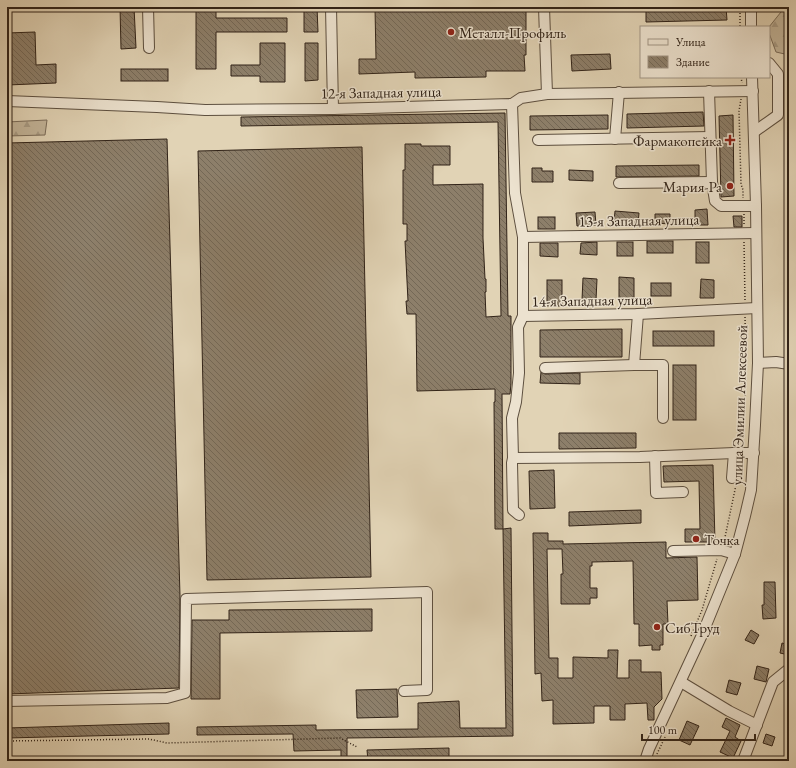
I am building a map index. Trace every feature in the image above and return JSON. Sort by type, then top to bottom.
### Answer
[{"type":"street","points":[[148,7],[149,48]]},
{"type":"street","points":[[331,7],[333,109]]},
{"type":"street","points":[[544,7],[547,94]]},
{"type":"street","points":[[751,7],[751,26]]},
{"type":"street","points":[[754,132],[778,115],[778,74],[770,63]]},
{"type":"street","name":"улица Эмилии Алексеевой","points":[[645,761],[649,749],[702,635],[735,554],[751,490],[758,362],[756,206],[752,78]]},
{"type":"street","points":[[709,91],[712,182],[715,201],[721,206],[756,206]]},
{"type":"street","name":"12-я Западная улица","points":[[7,102],[205,110],[333,109],[512,104],[521,98],[547,94],[753,91]]},
{"type":"street","points":[[615,138],[619,92]]},
{"type":"street","points":[[512,104],[515,193],[523,237],[523,316]]},
{"type":"street","points":[[538,140],[710,137]]},
{"type":"street","points":[[619,183],[712,182]]},
{"type":"street","name":"13-я Западная улица","points":[[523,237],[756,233]]},
{"type":"street","name":"14-я Западная улица","points":[[519,515],[513,510],[512,418],[516,402],[519,373],[518,327],[523,316],[638,314],[757,308]]},
{"type":"street","points":[[634,365],[638,314]]},
{"type":"street","points":[[758,362],[789,364]]},
{"type":"street","points":[[545,368],[663,365],[663,418]]},
{"type":"street","points":[[734,481],[738,453]]},
{"type":"street","points":[[513,458],[754,453]]},
{"type":"street","points":[[655,456],[656,493],[683,492]]},
{"type":"street","points":[[673,552],[722,550],[735,554]]},
{"type":"street","points":[[7,701],[167,698],[185,693],[186,599],[428,592],[427,690],[404,691]]},
{"type":"street","points":[[743,761],[773,682],[789,669]]},
{"type":"street","points":[[681,682],[729,711],[757,725]]},
{"type":"path","points":[[740,7],[740,26]]},
{"type":"path","points":[[738,453],[746,372],[744,206],[741,184],[739,111],[742,91],[741,78]]},
{"type":"path","points":[[690,639],[702,610],[716,562],[726,539],[734,481]]},
{"type":"path","points":[[7,741],[149,739],[167,743],[340,738],[357,747]]},
{"type":"green space","points":[[785,7],[789,7],[789,55],[776,52],[770,36],[770,26]]},
{"type":"green space","points":[[47,120],[45,135],[7,136],[7,122]]},
{"type":"building","points":[[120,7],[134,7],[136,48],[121,49]]},
{"type":"building","points":[[196,7],[216,7],[216,18],[287,18],[287,32],[216,32],[216,69],[196,69]]},
{"type":"building","points":[[304,7],[317,7],[318,32],[304,32]]},
{"type":"building","name":"Металл-Профиль","points":[[526,7],[526,55],[524,55],[525,71],[486,71],[486,77],[415,78],[415,72],[359,74],[359,59],[376,59],[375,8]]},
{"type":"building","points":[[646,7],[726,7],[727,20],[646,22]]},
{"type":"building","points":[[35,32],[36,65],[56,64],[56,83],[7,85],[7,33]]},
{"type":"building","points":[[260,43],[285,43],[285,82],[260,82],[260,76],[231,76],[231,65],[260,65]]},
{"type":"building","points":[[305,43],[318,43],[318,80],[305,81]]},
{"type":"building","points":[[610,54],[611,69],[572,71],[571,55]]},
{"type":"building","points":[[121,69],[168,69],[168,81],[121,81]]},
{"type":"building","points":[[703,112],[704,126],[627,128],[627,114]]},
{"type":"building","points":[[505,113],[508,316],[511,316],[511,384],[510,394],[502,394],[503,529],[495,529],[495,389],[417,391],[416,314],[407,314],[406,301],[408,301],[405,241],[407,241],[407,224],[403,224],[403,170],[405,170],[405,144],[421,144],[421,146],[450,146],[450,165],[433,165],[433,185],[483,184],[483,238],[486,279],[486,317],[501,316],[498,122],[241,126],[241,117]]},
{"type":"building","points":[[608,115],[608,129],[530,130],[530,116]]},
{"type":"building","points":[[733,115],[734,196],[721,197],[719,116]]},
{"type":"building","points":[[167,139],[180,596],[179,688],[7,694],[7,143]]},
{"type":"building","points":[[362,147],[371,577],[207,580],[198,151]]},
{"type":"building","points":[[699,165],[699,176],[616,177],[616,166]]},
{"type":"building","points":[[532,168],[542,168],[542,171],[553,171],[553,182],[532,182]]},
{"type":"building","points":[[569,170],[593,171],[593,181],[569,180]]},
{"type":"building","points":[[707,209],[708,225],[695,225],[695,210]]},
{"type":"building","points":[[615,211],[639,213],[638,224],[614,222]]},
{"type":"building","points":[[595,212],[596,225],[577,226],[576,213]]},
{"type":"building","points":[[655,214],[670,214],[670,224],[655,223]]},
{"type":"building","points":[[733,216],[742,216],[742,227],[734,227]]},
{"type":"building","points":[[538,217],[555,217],[555,229],[538,229]]},
{"type":"building","points":[[647,241],[673,241],[673,253],[647,253]]},
{"type":"building","points":[[597,242],[597,255],[580,254],[581,243]]},
{"type":"building","points":[[617,242],[633,242],[633,256],[617,256]]},
{"type":"building","points":[[696,242],[709,242],[709,263],[696,263]]},
{"type":"building","points":[[540,243],[558,243],[558,257],[540,256]]},
{"type":"building","points":[[619,277],[634,278],[634,300],[619,300]]},
{"type":"building","points":[[583,278],[597,279],[596,300],[582,300]]},
{"type":"building","points":[[701,279],[714,280],[714,298],[700,298]]},
{"type":"building","points":[[547,280],[562,280],[562,306],[547,306]]},
{"type":"building","points":[[651,283],[671,283],[671,296],[651,296]]},
{"type":"building","points":[[622,329],[622,357],[540,357],[540,330]]},
{"type":"building","points":[[653,331],[714,331],[714,346],[653,346]]},
{"type":"building","points":[[673,365],[696,365],[696,420],[673,420]]},
{"type":"building","points":[[541,372],[545,374],[580,373],[580,384],[540,383]]},
{"type":"building","points":[[559,433],[636,433],[636,448],[559,449]]},
{"type":"building","points":[[713,465],[715,542],[685,542],[685,529],[700,529],[699,481],[664,482],[663,466]]},
{"type":"building","points":[[554,470],[555,508],[530,509],[529,471]]},
{"type":"building","points":[[641,510],[641,523],[569,526],[569,512]]},
{"type":"building","points":[[511,528],[513,736],[347,738],[347,761],[341,761],[341,750],[294,751],[293,734],[197,735],[197,727],[316,725],[316,730],[418,729],[418,703],[459,701],[460,728],[506,728],[503,529]]},
{"type":"building","points":[[533,533],[548,533],[548,541],[563,541],[563,544],[666,542],[666,558],[697,557],[698,600],[667,601],[668,624],[663,624],[663,645],[660,645],[660,650],[652,650],[652,645],[639,646],[639,624],[634,624],[633,561],[592,562],[592,566],[590,566],[590,588],[597,588],[597,598],[590,598],[590,604],[561,604],[561,574],[563,574],[562,549],[547,549],[549,658],[558,658],[558,678],[573,678],[573,657],[608,658],[608,650],[618,650],[617,678],[629,678],[629,660],[641,660],[641,672],[661,672],[662,699],[654,707],[654,720],[648,720],[647,703],[625,704],[625,720],[610,720],[610,706],[594,706],[594,723],[553,724],[553,700],[542,701],[541,673],[535,674]]},
{"type":"building","points":[[764,582],[775,582],[776,618],[763,619],[762,605],[764,605]]},
{"type":"building","points":[[372,609],[372,631],[220,633],[220,699],[191,699],[192,620],[229,620],[229,610]]},
{"type":"building","points":[[751,630],[759,635],[754,644],[745,640]]},
{"type":"building","points":[[782,643],[789,645],[789,655],[780,653]]},
{"type":"building","points":[[757,666],[769,669],[766,682],[754,679]]},
{"type":"building","points":[[729,680],[741,683],[737,695],[726,692]]},
{"type":"building","points":[[397,689],[398,717],[357,718],[356,690]]},
{"type":"building","points":[[726,718],[740,725],[735,737],[741,741],[733,758],[720,752],[730,731],[722,727]]},
{"type":"building","points":[[687,721],[699,726],[690,745],[679,740]]},
{"type":"building","points":[[169,723],[169,734],[7,738],[7,728]]},
{"type":"building","points":[[766,734],[775,737],[772,746],[763,743]]},
{"type":"building","points":[[449,748],[449,761],[368,761],[367,750]]},
{"type":"place","name":"Металл-Профиль","points":[[451,32]]},
{"type":"place","name":"Фармакопейка","points":[[730,140]]},
{"type":"place","name":"Мария-Ра","points":[[730,186]]},
{"type":"place","name":"Точка","points":[[696,539]]},
{"type":"place","name":"СибТруд","points":[[657,627]]}]
